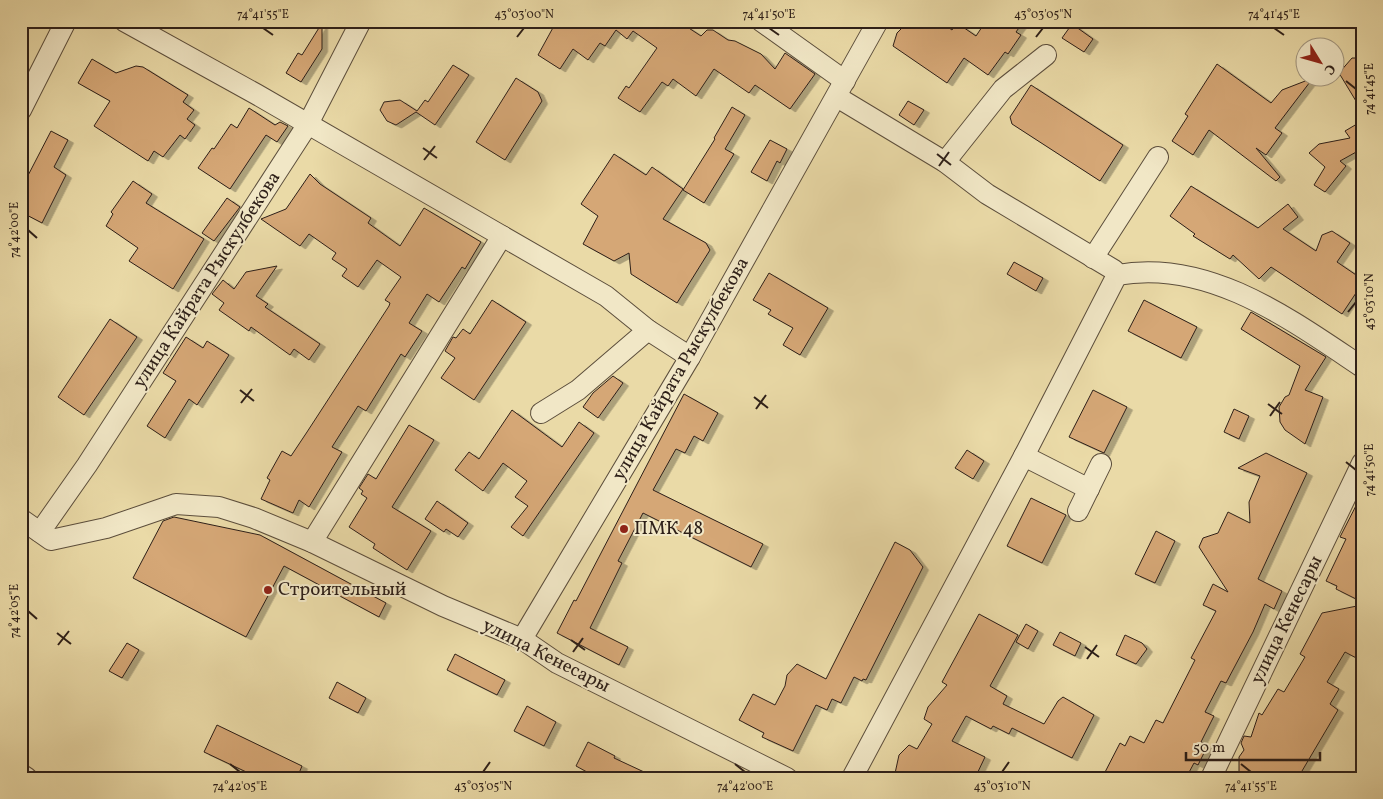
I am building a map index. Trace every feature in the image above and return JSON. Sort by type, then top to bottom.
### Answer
[{"type":"street","points":[[21,110],[66,21]]},
{"type":"street","points":[[124,21],[308,124],[606,296],[648,330],[690,357]]},
{"type":"street","name":"улица Кайрата Рыскулбекова","points":[[40,532],[87,465],[308,124],[361,21]]},
{"type":"street","points":[[761,21],[841,89],[987,194],[1114,270],[1117,275]]},
{"type":"street","name":"улица Кайрата Рыскулбекова","points":[[522,639],[690,357],[757,234],[878,21]]},
{"type":"street","points":[[945,162],[1003,88],[1046,55]]},
{"type":"street","points":[[1093,258],[1158,158]]},
{"type":"street","points":[[312,542],[502,236]]},
{"type":"street","points":[[1117,275],[1140,271],[1199,278],[1258,301],[1362,367]]},
{"type":"street","points":[[852,778],[1024,456],[1117,275]]},
{"type":"street","points":[[540,413],[578,390],[648,330]]},
{"type":"street","points":[[1024,456],[1089,489]]},
{"type":"street","name":"улица Кенесары","points":[[1211,778],[1362,463]]},
{"type":"street","points":[[1078,512],[1102,464]]},
{"type":"street","name":"улица Кенесары","points":[[21,519],[51,540],[96,530],[176,504],[219,507],[254,518],[312,542],[443,606],[522,639],[557,663],[787,778]]},
{"type":"street","points":[[21,774],[27,778]]},
{"type":"building","points":[[570,21],[678,21],[701,36],[707,30],[713,30],[728,40],[735,41],[761,54],[775,69],[785,53],[815,74],[790,109],[755,85],[749,93],[714,69],[696,96],[673,79],[668,86],[662,82],[640,112],[618,98],[626,86],[629,88],[657,48],[633,31],[627,39],[616,30],[605,46],[600,43],[588,60],[573,49],[560,69],[538,55],[555,24],[567,26]]},
{"type":"building","points":[[909,21],[939,21],[952,30],[957,23],[976,36],[986,21],[1024,21],[1016,32],[1021,35],[1008,54],[1005,52],[988,75],[964,58],[947,83],[893,46],[897,33]]},
{"type":"building","points":[[322,23],[322,49],[301,82],[286,73],[298,53],[302,55]]},
{"type":"building","points":[[1072,24],[1093,39],[1084,52],[1062,38]]},
{"type":"building","points":[[1352,58],[1362,58],[1362,111],[1346,85],[1346,65]]},
{"type":"building","points":[[92,59],[116,73],[136,66],[143,67],[188,95],[183,102],[194,110],[187,119],[195,125],[185,139],[180,135],[163,157],[154,151],[148,161],[94,126],[110,101],[78,83]]},
{"type":"building","points":[[1217,64],[1271,103],[1282,90],[1296,85],[1296,88],[1305,88],[1275,128],[1282,133],[1266,155],[1256,148],[1280,177],[1276,181],[1209,130],[1193,155],[1172,141],[1188,116],[1185,114]]},
{"type":"building","points":[[453,65],[469,75],[435,125],[416,112],[396,125],[387,121],[380,110],[384,102],[400,100],[417,111],[425,100],[428,102]]},
{"type":"building","points":[[516,78],[538,92],[542,101],[505,160],[476,142]]},
{"type":"building","points":[[1031,85],[1123,145],[1100,181],[1012,124],[1010,117]]},
{"type":"building","points":[[908,101],[924,110],[914,125],[899,115]]},
{"type":"building","points":[[732,107],[745,115],[725,149],[734,154],[704,203],[683,190],[715,139]]},
{"type":"building","points":[[249,108],[275,125],[280,122],[288,126],[277,142],[266,135],[230,189],[198,168],[231,124],[237,128]]},
{"type":"building","points":[[1362,121],[1362,158],[1358,151],[1340,161],[1346,166],[1325,192],[1314,185],[1325,167],[1309,153],[1319,144],[1350,138],[1345,131]]},
{"type":"building","points":[[51,131],[68,140],[54,167],[66,175],[42,223],[21,212],[21,189]]},
{"type":"building","points":[[770,140],[787,149],[780,163],[777,161],[767,181],[751,172]]},
{"type":"building","points":[[614,154],[646,175],[652,167],[683,189],[663,219],[706,243],[710,250],[677,303],[631,274],[629,253],[614,261],[583,244],[598,216],[581,204]]},
{"type":"building","points":[[310,174],[320,184],[371,218],[368,223],[400,246],[424,208],[481,242],[465,269],[462,267],[439,302],[427,294],[409,323],[422,331],[405,357],[401,354],[366,411],[358,406],[332,447],[342,452],[309,507],[299,500],[293,513],[261,499],[270,480],[267,478],[282,451],[291,456],[389,306],[390,303],[385,300],[401,277],[377,260],[358,287],[342,276],[347,269],[332,259],[336,253],[309,234],[300,246],[261,219],[286,209]]},
{"type":"building","points":[[133,181],[152,194],[146,203],[204,239],[173,289],[129,261],[138,248],[106,226],[113,214],[111,212]]},
{"type":"building","points":[[1191,186],[1258,228],[1288,204],[1298,217],[1283,229],[1316,251],[1322,235],[1332,231],[1350,243],[1337,262],[1362,279],[1362,284],[1342,314],[1271,267],[1259,279],[1233,255],[1230,259],[1193,236],[1195,234],[1170,216]]},
{"type":"building","points":[[227,198],[240,207],[214,241],[202,233]]},
{"type":"building","points":[[1014,262],[1043,278],[1036,291],[1007,274]]},
{"type":"building","points":[[277,266],[256,296],[268,304],[265,307],[320,344],[309,360],[294,349],[290,355],[251,327],[249,331],[219,310],[224,303],[212,294],[223,280],[234,289],[246,272]]},
{"type":"building","points":[[769,273],[828,308],[800,355],[783,345],[793,328],[768,314],[771,310],[753,300]]},
{"type":"building","points":[[492,300],[526,322],[474,400],[441,378],[455,358],[445,351],[453,337],[456,338],[463,329],[470,334]]},
{"type":"building","points":[[1144,300],[1197,327],[1181,358],[1128,331]]},
{"type":"building","points":[[1251,312],[1326,357],[1305,390],[1323,397],[1305,444],[1285,430],[1280,422],[1279,407],[1285,397],[1289,395],[1300,366],[1241,329]]},
{"type":"building","points":[[110,319],[137,337],[84,415],[58,397]]},
{"type":"building","points":[[186,337],[203,348],[207,341],[229,355],[197,405],[189,399],[165,438],[147,426],[176,381],[163,373]]},
{"type":"building","points":[[613,376],[623,383],[598,418],[583,407],[593,393]]},
{"type":"building","points":[[1093,390],[1127,407],[1104,453],[1069,437]]},
{"type":"building","points":[[684,394],[718,413],[703,441],[694,436],[685,453],[676,449],[653,490],[763,544],[751,567],[643,513],[618,561],[622,563],[590,628],[628,647],[619,665],[557,633],[574,600],[576,601]]},
{"type":"building","points":[[1234,409],[1249,416],[1239,439],[1224,432]]},
{"type":"building","points":[[512,410],[562,447],[579,422],[594,433],[523,536],[511,527],[528,506],[515,497],[527,481],[503,463],[483,491],[455,470],[469,452],[479,459]]},
{"type":"building","points":[[409,425],[434,440],[392,507],[431,531],[407,570],[373,548],[375,544],[349,527],[367,498],[361,494],[363,491],[359,488],[368,474],[376,479]]},
{"type":"building","points":[[967,450],[984,461],[973,479],[955,468]]},
{"type":"building","points":[[1266,453],[1307,473],[1258,579],[1282,591],[1274,609],[1265,604],[1253,632],[1226,683],[1221,681],[1205,712],[1214,716],[1201,742],[1208,745],[1198,765],[1194,763],[1186,778],[1102,778],[1120,743],[1125,746],[1130,736],[1144,743],[1156,720],[1163,723],[1195,660],[1191,658],[1216,611],[1203,605],[1213,584],[1228,592],[1199,547],[1203,538],[1218,533],[1228,512],[1250,523],[1249,502],[1260,476],[1238,468]]},
{"type":"building","points":[[1362,494],[1362,602],[1336,589],[1337,586],[1326,581],[1346,539],[1340,537]]},
{"type":"building","points":[[1031,498],[1066,515],[1042,563],[1007,546]]},
{"type":"building","points":[[437,501],[468,523],[458,537],[446,529],[444,532],[425,519]]},
{"type":"building","points":[[174,517],[260,535],[386,603],[379,617],[284,566],[246,637],[133,578],[163,521]]},
{"type":"building","points":[[1156,531],[1175,541],[1155,583],[1135,574]]},
{"type":"building","points":[[895,542],[910,550],[923,567],[866,680],[863,679],[862,681],[854,677],[841,703],[832,699],[827,710],[816,705],[793,751],[762,737],[764,733],[739,720],[753,694],[775,705],[785,686],[787,675],[797,664],[826,679]]},
{"type":"building","points":[[1362,605],[1362,661],[1345,652],[1327,682],[1339,689],[1330,704],[1338,710],[1302,771],[1297,778],[1239,778],[1239,757],[1244,750],[1241,743],[1244,736],[1251,737],[1259,713],[1262,715],[1278,689],[1284,692],[1305,657],[1300,654],[1322,613]]},
{"type":"building","points":[[979,614],[1018,635],[990,686],[1007,696],[1003,704],[1044,724],[1058,701],[1063,697],[1094,715],[1072,758],[1012,728],[1009,734],[993,726],[991,729],[966,716],[952,741],[985,757],[975,778],[894,778],[899,755],[909,745],[917,749],[932,724],[924,719],[928,707],[947,685],[942,682]]},
{"type":"building","points":[[1026,624],[1038,631],[1028,649],[1016,642]]},
{"type":"building","points":[[1060,632],[1081,643],[1075,656],[1053,645]]},
{"type":"building","points":[[1125,635],[1142,643],[1147,649],[1136,664],[1116,655]]},
{"type":"building","points":[[127,643],[139,650],[122,678],[109,671]]},
{"type":"building","points":[[455,654],[505,680],[497,695],[447,670]]},
{"type":"building","points":[[337,682],[366,698],[358,713],[329,698]]},
{"type":"building","points":[[527,706],[556,722],[544,746],[514,731]]},
{"type":"building","points":[[217,725],[302,766],[297,778],[259,778],[204,752]]},
{"type":"building","points":[[588,742],[615,756],[614,758],[657,778],[598,778],[576,766]]},
{"type":"place","name":"ПМК 48","points":[[624,529]]},
{"type":"place","name":"Строительный","points":[[268,590]]}]
